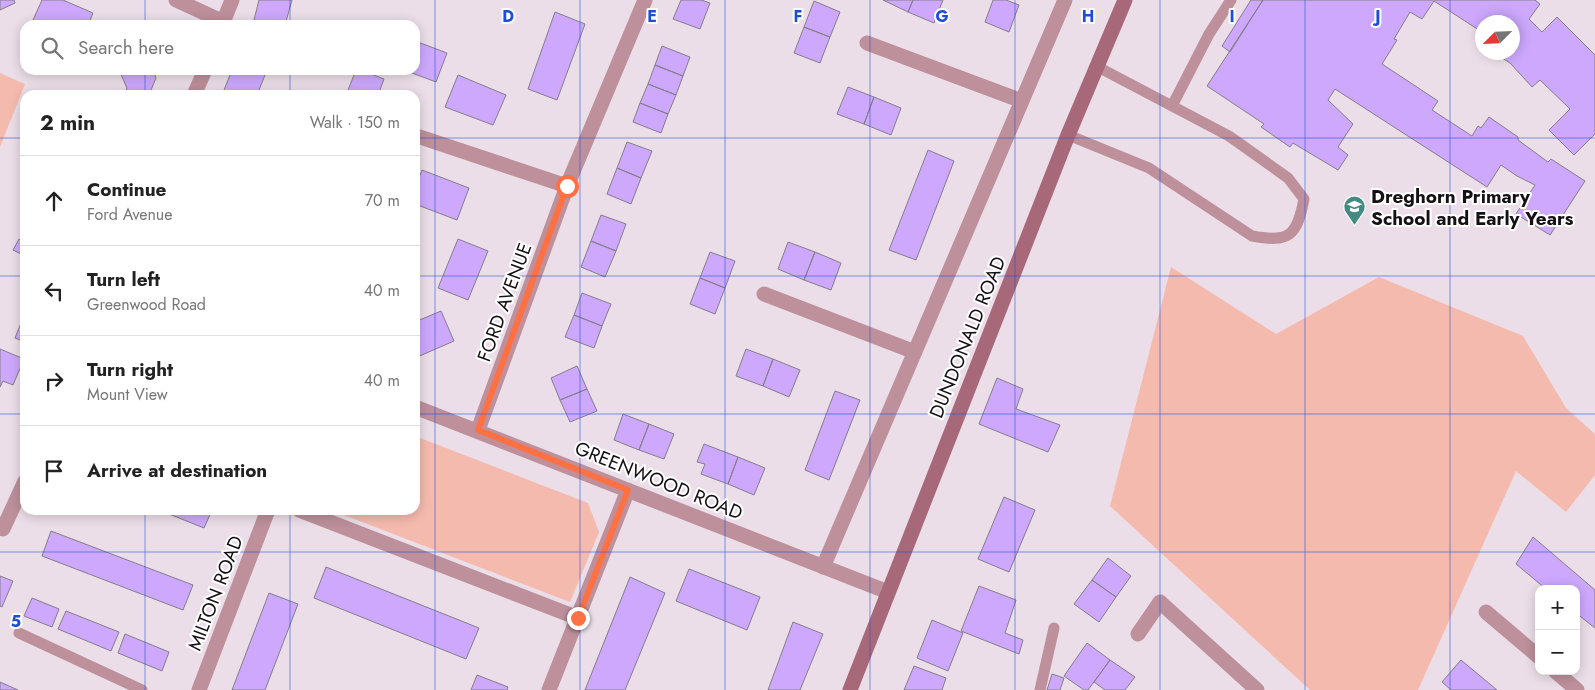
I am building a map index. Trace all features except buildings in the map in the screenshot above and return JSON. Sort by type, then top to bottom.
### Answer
[{"type":"main road","name":"DUNDONALD ROAD","points":[[850,690],[1068,134],[1125,0]]},
{"type":"street","points":[[176,0],[217,20]]},
{"type":"street","points":[[224,20],[232,0]]},
{"type":"street","name":"FORD AVENUE","points":[[478,430],[567,186],[645,0]]},
{"type":"street","points":[[824,566],[1065,0]]},
{"type":"street","points":[[867,43],[1022,101]]},
{"type":"street","points":[[196,90],[203,75]]},
{"type":"street","points":[[420,137],[567,186]]},
{"type":"street","points":[[764,294],[915,352]]},
{"type":"street","name":"GREENWOOD ROAD","points":[[420,409],[888,592]]},
{"type":"street","points":[[549,690],[628,490]]},
{"type":"street","points":[[3,529],[20,492]]},
{"type":"street","name":"MILTON ROAD","points":[[200,690],[266,515]]},
{"type":"street","points":[[312,515],[578,618]]},
{"type":"street","points":[[1138,634],[1160,602],[1257,690]]},
{"type":"street","points":[[1486,612],[1535,654]]},
{"type":"street","points":[[1560,675],[1577,690]]},
{"type":"lane","points":[[1172,106],[1209,34],[1231,0]]},
{"type":"lane","points":[[1068,134],[1150,168],[1252,236],[1271,240],[1288,236],[1300,220],[1304,199],[1288,178],[1229,136],[1098,67]]},
{"type":"lane","points":[[1040,690],[1054,628]]},
{"type":"lane","points":[[19,633],[142,690]]},
{"type":"shaded area","points":[[0,73],[25,84],[23,90],[20,90],[20,97],[0,147]]},
{"type":"shaded area","points":[[1171,267],[1276,334],[1379,277],[1523,336],[1566,408],[1595,434],[1595,475],[1566,512],[1516,471],[1418,690],[1310,690],[1110,506]]},
{"type":"shaded area","points":[[420,438],[588,503],[599,532],[570,602],[344,515],[420,515]]},
{"type":"place","name":"Dreghorn Primary School and Early Years","points":[[1355,226]]},
{"type":"route","points":[[567,186],[478,430],[628,490],[578,618]]}]
